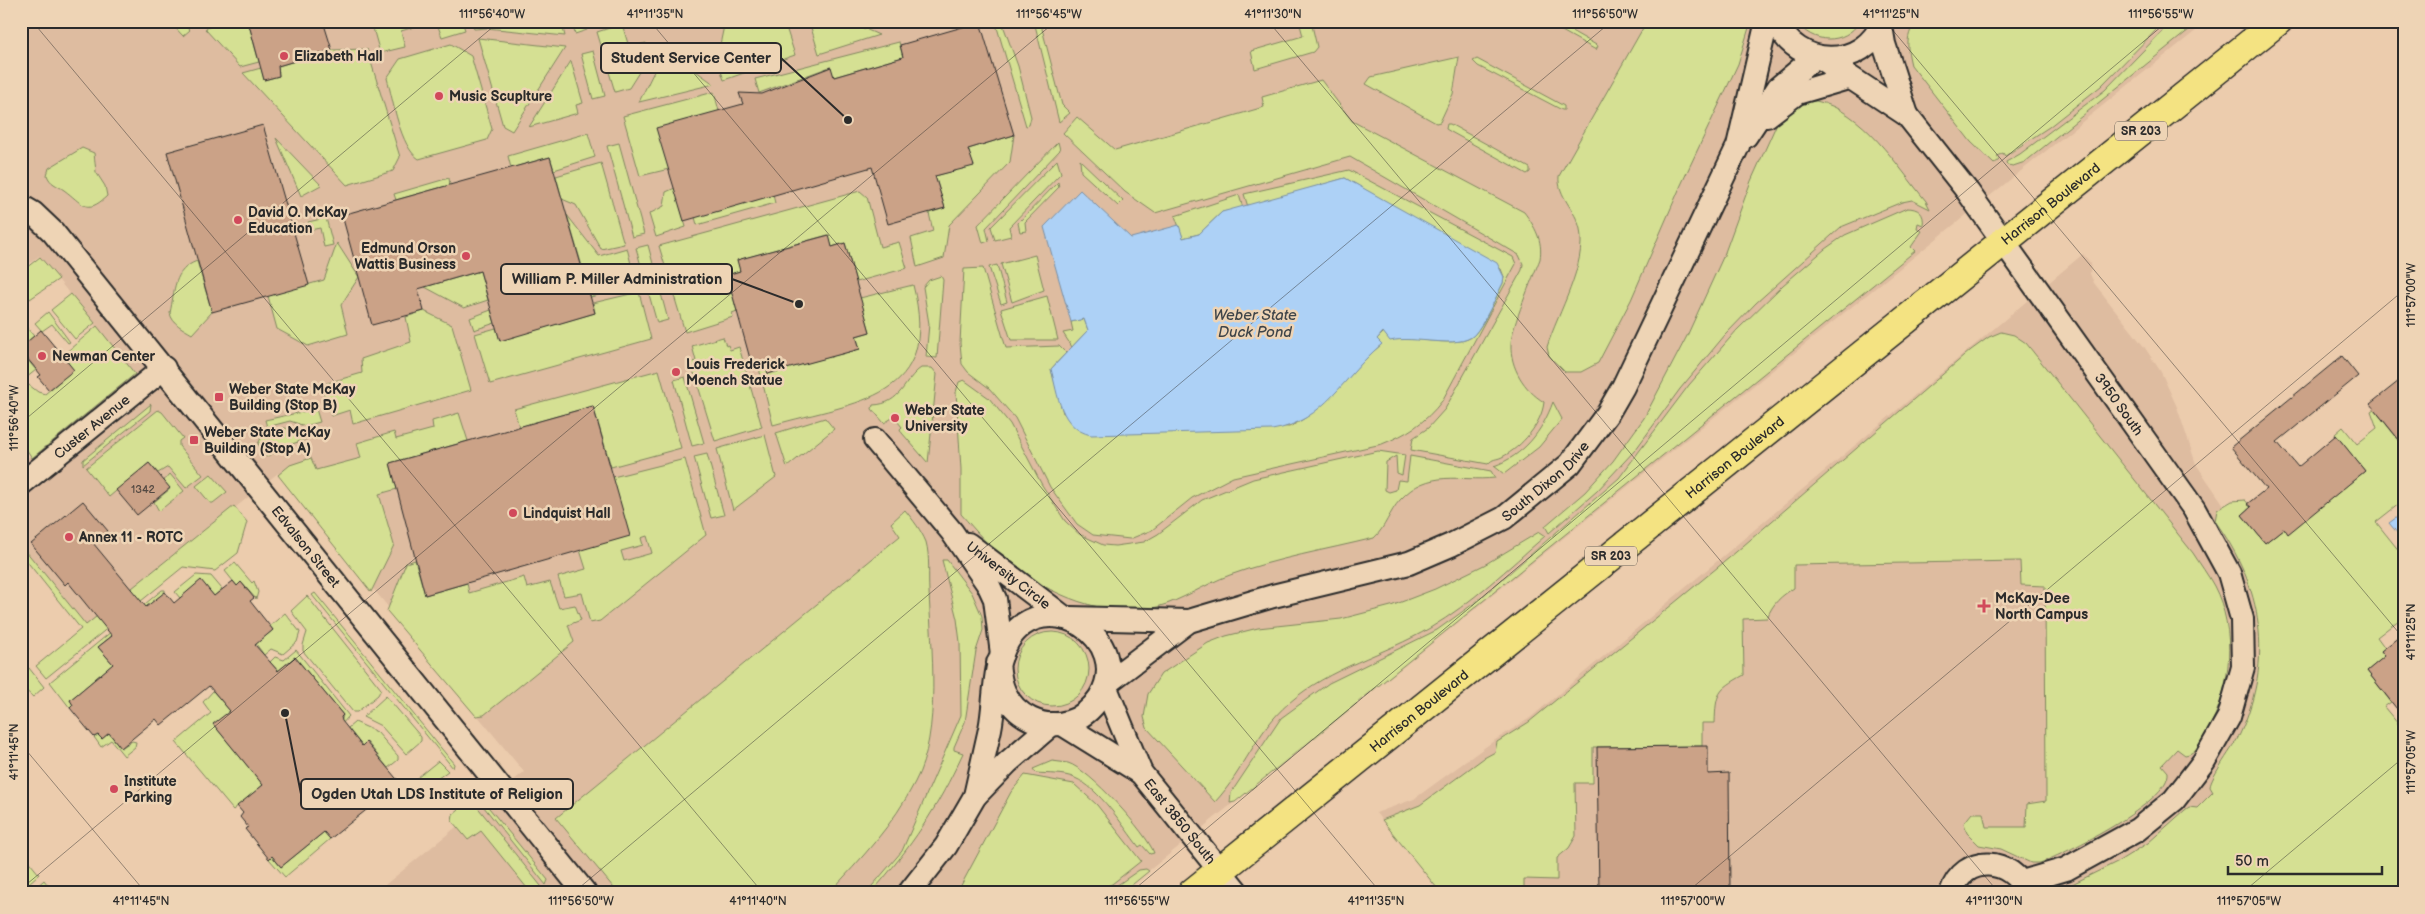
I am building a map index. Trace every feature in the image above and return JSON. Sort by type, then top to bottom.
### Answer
[{"type":"main road","name":"Harrison Boulevard","points":[[1192,893],[2278,21]]},
{"type":"street","name":"South Dixon Drive","points":[[1744,139],[1767,21]]},
{"type":"street","points":[[1776,21],[1786,39],[1795,47],[1818,58],[1907,115]]},
{"type":"street","points":[[1818,58],[1842,58],[1861,50],[1869,43],[1882,24]]},
{"type":"street","points":[[1882,24],[1884,44],[1907,115]]},
{"type":"street","name":"South Dixon Drive","points":[[1107,685],[1189,621],[1222,610],[1409,563],[1425,557],[1475,534],[1504,518],[1553,479],[1570,464],[1587,443],[1623,387],[1744,139],[1778,88],[1818,58]]},
{"type":"street","points":[[1744,139],[1783,102],[1797,93],[1848,78]]},
{"type":"street","name":"3950 South","points":[[1907,115],[2004,241],[2194,509],[2229,573],[2242,620],[2243,666],[2229,717],[2204,761],[2174,800],[2137,830],[2066,869],[2024,887]]},
{"type":"street","name":"Edvalson Street","points":[[21,206],[33,213],[54,232],[586,893]]},
{"type":"street","name":"Custer Avenue","points":[[21,484],[164,368]]},
{"type":"street","name":"University Circle","points":[[874,440],[952,532],[989,586],[995,599],[1000,659]]},
{"type":"street","name":"University Circle","points":[[952,532],[1066,618]]},
{"type":"street","points":[[909,893],[946,846],[975,796],[1007,763],[1057,724],[1079,718],[1088,712],[1107,685],[1105,656],[1098,640],[1086,627],[1066,618],[1042,618],[1024,624],[1010,637],[1000,659],[990,730],[975,796]]},
{"type":"street","name":"South Dixon Drive","points":[[1066,618],[1189,621]]},
{"type":"street","points":[[1000,659],[1002,686],[1011,704],[1032,720],[1057,724]]},
{"type":"street","name":"East 3850 South","points":[[1107,685],[1140,773],[1238,893]]},
{"type":"street","name":"East 3850 South","points":[[1057,724],[1140,773]]},
{"type":"street","points":[[1951,893],[1961,875],[1971,868],[1993,864],[2004,867],[2024,887]]},
{"type":"shaded area","name":"Weber State University","points":[[21,21],[2208,21],[1121,893],[375,893],[524,772],[278,473],[85,629],[21,550],[21,463],[133,372],[39,256],[21,270]]},
{"type":"shaded area","name":"McKay-Dee North Campus","points":[[2083,254],[2091,264],[2090,274],[2094,283],[2145,348],[2161,372],[2177,407],[2196,464],[2224,505],[2404,731],[2404,893],[1441,893],[1376,813],[1414,799],[1495,740],[1530,718]]},
{"type":"green space","points":[[169,21],[181,21],[190,30],[183,36]]},
{"type":"green space","points":[[221,21],[248,21],[259,62],[240,67],[205,29]]},
{"type":"green space","points":[[371,21],[434,21],[401,31],[405,47],[380,53]]},
{"type":"green space","points":[[436,21],[462,21],[465,30],[442,37]]},
{"type":"green space","points":[[472,21],[561,21],[565,36],[487,28],[474,29]]},
{"type":"green space","points":[[572,21],[585,21],[587,30],[575,34]]},
{"type":"green space","points":[[725,21],[784,21],[795,55],[724,80],[717,59]]},
{"type":"green space","points":[[809,21],[860,21],[863,28],[879,35],[819,54]]},
{"type":"green space","points":[[1034,21],[1040,21],[1062,105],[1070,113],[1059,122]]},
{"type":"green space","points":[[1299,21],[1311,21],[1317,47],[1313,52],[1255,69],[1251,51],[1303,36]]},
{"type":"green space","points":[[1544,21],[1554,21],[1598,46],[1596,50]]},
{"type":"green space","points":[[1647,21],[1751,21],[1738,64],[1681,185],[1631,300],[1598,363],[1581,372],[1565,372],[1549,356],[1547,347],[1576,273],[1581,243],[1578,222],[1561,190],[1559,176]]},
{"type":"green space","points":[[1796,21],[1860,21],[1846,35],[1828,39],[1810,34],[1802,29]]},
{"type":"green space","points":[[1917,21],[2165,21],[2101,86],[2049,127],[2005,156],[2003,153],[1997,156],[1999,160],[1994,164],[1971,142],[1911,65],[1908,42],[1910,31]]},
{"type":"green space","points":[[2172,21],[2200,21],[2025,162],[2013,166],[2007,165],[2006,162],[2020,154],[2105,90]]},
{"type":"green space","points":[[622,24],[629,47],[646,43],[651,53],[629,88],[615,92],[597,32]]},
{"type":"green space","points":[[996,24],[1003,25],[1018,66],[1031,117],[1029,125],[1026,126]]},
{"type":"green space","points":[[478,38],[565,48],[512,131],[503,126]]},
{"type":"green space","points":[[899,42],[903,57],[834,77],[830,67],[759,93],[755,79]]},
{"type":"green space","points":[[451,44],[471,56],[492,129],[487,140],[419,159],[412,153],[402,134],[387,78],[400,59]]},
{"type":"green space","points":[[367,49],[400,157],[393,171],[347,185],[243,73],[261,68],[264,80],[279,76],[278,66],[332,50]]},
{"type":"green space","points":[[665,49],[714,84],[639,102]]},
{"type":"green space","points":[[593,51],[605,96],[593,99],[581,54]]},
{"type":"green space","points":[[1459,57],[1453,94],[1440,122],[1436,123],[1366,84],[1371,77]]},
{"type":"green space","points":[[1477,59],[1564,106],[1564,110],[1478,66],[1473,61]]},
{"type":"green space","points":[[571,61],[583,103],[576,105],[578,113],[529,127]]},
{"type":"green space","points":[[1321,80],[1352,121],[1524,212],[1537,234],[1541,252],[1540,259],[1518,315],[1512,336],[1511,353],[1520,377],[1530,391],[1544,402],[1535,426],[1524,441],[1509,453],[1488,464],[1411,450],[1413,438],[1428,428],[1445,409],[1522,270],[1523,264],[1519,255],[1350,157],[1155,213],[1125,192],[1063,133],[1077,117],[1115,150],[1264,107],[1262,97]]},
{"type":"green space","points":[[714,92],[719,111],[669,169],[640,176],[623,116]]},
{"type":"green space","points":[[1816,101],[1833,106],[1864,127],[1891,156],[1926,201],[1930,209],[1912,200],[1902,202],[1841,227],[1756,303],[1725,335],[1680,389],[1636,449],[1597,491],[1549,533],[1545,526],[1585,492],[1613,461],[1644,418],[1687,336],[1724,255],[1751,181],[1778,121],[1802,102]]},
{"type":"green space","points":[[1447,124],[1530,168],[1530,172],[1527,174],[1451,132],[1446,129]]},
{"type":"green space","points":[[588,133],[595,157],[554,170],[550,157],[511,168],[508,156]]},
{"type":"green space","points":[[1014,135],[1010,162],[949,225],[944,258],[917,267],[911,238],[933,231],[929,213],[945,208],[935,176],[973,165],[968,149]]},
{"type":"green space","points":[[276,138],[321,185],[301,196]]},
{"type":"green space","points":[[1058,142],[1060,150],[986,228],[989,241],[983,243],[978,225]]},
{"type":"green space","points":[[619,143],[644,234],[632,237],[607,146]]},
{"type":"green space","points":[[82,148],[94,153],[96,172],[105,186],[107,196],[100,202],[89,206],[80,203],[54,184],[47,175],[49,168]]},
{"type":"green space","points":[[1057,160],[1061,173],[1009,227],[1011,236],[995,240],[991,227]]},
{"type":"green space","points":[[1080,160],[1123,201],[1118,206],[1081,172]]},
{"type":"green space","points":[[601,163],[624,244],[601,249],[576,205],[562,199],[556,176]]},
{"type":"green space","points":[[1349,170],[1513,257],[1516,264],[1436,409],[1407,432],[1382,444],[1233,477],[1192,498],[1152,530],[1130,539],[1093,535],[1077,524],[1050,487],[1015,418],[989,388],[968,372],[962,364],[960,343],[964,269],[983,268],[1006,348],[1059,346],[1066,353],[1051,369],[1063,413],[1289,427],[1316,410],[1327,400],[1382,344],[1377,339],[1384,332],[1391,340],[1411,339],[1447,342],[1467,339],[1474,335],[1486,317],[1503,283],[1504,277],[1501,269],[1345,178],[1248,207],[1244,194]]},
{"type":"green space","points":[[449,178],[450,185],[396,200],[394,194]]},
{"type":"green space","points":[[1058,182],[1059,187],[1025,222],[1026,231],[1020,232],[1018,223]]},
{"type":"green space","points":[[675,188],[686,227],[656,237],[649,214],[664,206],[666,192]]},
{"type":"green space","points":[[860,191],[867,197],[880,247],[899,242],[907,268],[856,282],[845,243],[832,247],[828,235],[738,260],[740,271],[727,275],[737,311],[732,313],[733,317],[685,332],[659,246]]},
{"type":"green space","points":[[773,195],[775,203],[697,225],[695,217]]},
{"type":"green space","points":[[1239,195],[1243,208],[1222,212],[1199,234],[1183,238],[1175,216]]},
{"type":"green space","points":[[1907,208],[1917,210],[1923,217],[1923,225],[1918,223],[1917,228],[1922,231],[1911,247],[1915,251],[1235,802],[1230,803],[1231,793],[1281,718],[1329,683],[1437,630],[1476,602],[1619,478],[1689,385],[1737,330],[1783,285],[1825,249],[1845,235]]},
{"type":"green space","points":[[567,215],[599,256],[627,248],[636,284],[591,297]]},
{"type":"green space","points":[[326,218],[333,245],[324,247],[320,228],[310,230],[308,222]]},
{"type":"green space","points":[[337,243],[359,277],[341,305],[348,334],[308,346],[277,329],[268,296],[324,280]]},
{"type":"green space","points":[[648,245],[668,320],[657,323],[636,248]]},
{"type":"green space","points":[[1035,255],[1044,290],[1012,302],[1001,264]]},
{"type":"green space","points":[[40,257],[59,279],[30,299],[21,288],[21,272]]},
{"type":"green space","points":[[197,261],[212,312],[192,334],[176,323],[170,313],[174,289],[179,275],[189,265]]},
{"type":"green space","points":[[997,265],[1007,302],[1001,304],[989,267]]},
{"type":"green space","points":[[480,271],[488,300],[464,308],[425,287]]},
{"type":"green space","points":[[941,276],[943,280],[937,358],[926,357],[929,324],[923,287],[929,280]]},
{"type":"green space","points":[[913,285],[919,323],[915,352],[904,374],[886,389],[862,400],[773,425],[758,364],[765,362],[768,373],[860,349],[856,336],[870,332],[860,298]]},
{"type":"green space","points":[[639,292],[651,339],[490,384],[475,334],[496,328],[500,340],[595,313],[593,303]]},
{"type":"green space","points":[[71,294],[95,323],[75,339],[51,310]]},
{"type":"green space","points":[[1047,296],[1058,340],[1011,340],[1001,309]]},
{"type":"green space","points":[[491,310],[495,323],[474,330],[470,318]]},
{"type":"green space","points":[[424,311],[452,325],[471,390],[353,424],[350,410],[331,416],[321,385],[362,373],[361,359],[411,342],[406,317]]},
{"type":"green space","points":[[48,312],[70,342],[68,343],[52,324],[42,331],[35,323]]},
{"type":"green space","points":[[1084,319],[1088,330],[1072,347],[1063,333],[1073,331],[1071,322]]},
{"type":"green space","points":[[97,326],[135,374],[32,458],[21,441],[21,390],[29,385],[38,392],[45,394],[73,370],[63,355]]},
{"type":"green space","points":[[26,327],[34,336],[21,347],[21,331]]},
{"type":"green space","points":[[2001,332],[2014,335],[2026,343],[2193,553],[2214,586],[2221,603],[2226,621],[2228,640],[2226,678],[2222,697],[2207,731],[2196,749],[2185,755],[2177,749],[2162,765],[2168,772],[2164,784],[2153,797],[2136,811],[2093,838],[2040,863],[2031,863],[2001,849],[1979,845],[1967,833],[1964,823],[1972,813],[1983,813],[1986,827],[2026,827],[2027,804],[2046,801],[2045,586],[2021,585],[2020,561],[1794,565],[1794,588],[1778,600],[1767,618],[1743,619],[1744,675],[1728,685],[1720,693],[1716,705],[1715,723],[1702,723],[1702,746],[1593,747],[1593,783],[1575,783],[1576,836],[1569,848],[1557,858],[1557,880],[1524,879],[1524,893],[1441,893],[1382,820],[1420,805],[1495,752],[1497,742],[1529,722],[1729,558],[1971,350],[1989,337]]},
{"type":"green space","points":[[723,337],[726,346],[728,345],[730,350],[739,347],[762,427],[715,441],[691,363],[696,361],[692,346]]},
{"type":"green space","points":[[21,352],[36,370],[21,382]]},
{"type":"green space","points":[[921,368],[932,368],[937,374],[928,463],[902,433],[900,429],[902,427],[894,417],[884,423],[872,409],[873,405],[883,404],[896,396]]},
{"type":"green space","points":[[659,370],[681,448],[611,467],[593,406],[519,427],[514,409]]},
{"type":"green space","points":[[685,377],[704,443],[692,446],[674,380]]},
{"type":"green space","points":[[964,380],[989,398],[1010,424],[1042,485],[1065,521],[1079,534],[1103,545],[1115,546],[1144,542],[1158,534],[1202,500],[1253,479],[1378,451],[1405,455],[1402,475],[1397,473],[1396,456],[1386,462],[1385,490],[1389,492],[1396,490],[1398,480],[1407,481],[1410,456],[1491,471],[1495,478],[1445,478],[1422,484],[1411,490],[1400,500],[1382,529],[1374,538],[1248,569],[1157,607],[1138,610],[1118,610],[1098,607],[1060,594],[1025,574],[996,552],[961,514],[961,469],[956,392],[959,382]]},
{"type":"green space","points":[[1553,402],[1562,419],[1539,447],[1504,474],[1494,466],[1514,456],[1531,441],[1549,413]]},
{"type":"green space","points":[[151,404],[150,411],[83,465],[83,460]]},
{"type":"green space","points":[[316,409],[320,422],[305,426],[290,421],[267,427],[265,420]]},
{"type":"green space","points":[[2374,409],[2401,443],[2404,442],[2404,500],[2376,522],[2404,557],[2404,616],[2377,637],[2385,648],[2381,651],[2385,656],[2367,671],[2391,702],[2384,707],[2404,731],[2404,893],[2061,893],[2062,889],[2119,861],[2148,843],[2189,807],[2197,808],[2213,792],[2210,787],[2211,782],[2240,734],[2251,706],[2257,678],[2260,651],[2258,624],[2253,598],[2244,572],[2231,546],[2215,521],[2217,510],[2232,501],[2245,500],[2251,507],[2242,515],[2265,543],[2284,528],[2288,533],[2365,471],[2335,434],[2343,427],[2357,444],[2377,428],[2371,411]]},
{"type":"green space","points":[[158,410],[162,412],[183,438],[179,441],[179,446],[203,475],[186,488],[168,467],[158,473],[149,463],[109,497],[86,468]]},
{"type":"green space","points":[[459,413],[468,441],[390,463],[397,489],[379,494],[394,545],[371,592],[278,475],[290,465],[311,458],[316,470],[361,458],[357,443],[394,432],[396,439],[433,429],[432,421]]},
{"type":"green space","points":[[825,418],[834,429],[787,467],[776,433]]},
{"type":"green space","points":[[284,428],[303,430],[307,439],[286,446],[266,457],[258,444],[262,436]]},
{"type":"green space","points":[[765,435],[776,477],[733,510],[717,449]]},
{"type":"green space","points":[[707,454],[724,515],[711,518],[694,457]]},
{"type":"green space","points":[[685,459],[706,535],[600,621],[590,623],[582,593],[564,596],[558,577],[586,569],[580,550],[613,477]],"holes":[[[647,536],[652,553],[624,561],[621,551],[643,545],[641,538]]]},
{"type":"green space","points":[[170,474],[184,491],[159,511],[154,502],[170,489],[164,481]]},
{"type":"green space","points":[[211,474],[227,492],[213,503],[210,503],[196,486]]},
{"type":"green space","points":[[234,506],[247,522],[238,553],[215,571],[183,567],[46,678],[36,666],[81,629],[21,554],[21,545],[86,625]]},
{"type":"green space","points":[[905,510],[922,533],[927,548],[933,663],[932,714],[929,739],[923,762],[907,797],[887,827],[829,893],[618,893],[556,818],[900,536],[891,523]]},
{"type":"green space","points":[[1539,532],[1545,536],[1460,608],[1430,628],[1322,680],[1289,703],[1259,738],[1215,802],[1147,728],[1144,717],[1148,694],[1161,674],[1208,643],[1226,636],[1258,628],[1341,619],[1391,606],[1435,589],[1484,565]]},
{"type":"green space","points":[[415,560],[425,595],[467,583],[469,593],[524,577],[527,588],[550,582],[559,608],[575,605],[581,620],[568,625],[574,642],[484,715],[476,716],[387,611],[406,563]]},
{"type":"green space","points":[[942,560],[947,560],[972,593],[982,616],[983,630],[976,651],[965,722],[954,747],[954,750],[963,753],[923,826],[871,893],[866,893],[902,851],[961,715],[960,642],[957,619]]},
{"type":"green space","points":[[235,563],[252,583],[254,581],[258,592],[256,599],[241,582],[237,586],[225,571]]},
{"type":"green space","points":[[196,575],[211,576],[222,589],[214,596],[201,581],[180,598],[175,592]]},
{"type":"green space","points":[[162,590],[165,590],[165,592],[98,647],[113,664],[70,700],[73,705],[70,708],[50,682]]},
{"type":"green space","points":[[315,593],[454,764],[453,768],[312,595]]},
{"type":"green space","points":[[307,596],[381,689],[378,695],[357,712],[353,712],[303,651],[307,632],[291,611]]},
{"type":"green space","points":[[285,613],[300,632],[297,642],[283,654],[271,649],[264,655],[256,644],[273,630],[270,626]]},
{"type":"green space","points":[[1045,632],[1059,632],[1073,638],[1083,648],[1089,662],[1089,676],[1083,690],[1073,700],[1059,706],[1045,706],[1031,700],[1021,690],[1015,676],[1015,662],[1021,648],[1031,638]]},
{"type":"green space","points":[[296,650],[349,716],[340,726],[343,715],[295,657],[278,671],[270,662],[275,657],[284,660]]},
{"type":"green space","points":[[29,668],[44,687],[33,697],[21,686],[21,675]]},
{"type":"green space","points":[[213,691],[230,711],[214,725],[263,785],[233,810],[176,742],[211,713],[203,702]]},
{"type":"green space","points":[[386,696],[421,737],[421,741],[406,754],[381,726],[363,717]]},
{"type":"green space","points":[[355,722],[377,732],[398,756],[398,760],[388,768],[367,742],[362,746],[348,728]]},
{"type":"green space","points":[[109,733],[121,748],[132,741],[136,742],[135,747],[124,756],[111,740],[101,747],[94,737],[98,735],[102,739]]},
{"type":"green space","points":[[438,761],[448,771],[420,791],[412,782]]},
{"type":"green space","points":[[1052,761],[1068,763],[1103,789],[1141,831],[1154,853],[1150,854],[1142,845],[1139,847],[1110,808],[1084,783],[1066,775],[1036,773],[1033,769]]},
{"type":"green space","points":[[1025,775],[1074,784],[1097,805],[1141,861],[1112,884],[1090,893],[957,893],[1011,792]]},
{"type":"green space","points":[[476,797],[480,797],[548,880],[546,885]]},
{"type":"green space","points":[[471,799],[545,891],[531,893],[481,831],[468,840],[452,821],[453,814]]},
{"type":"green space","points":[[324,832],[330,839],[285,877],[269,859],[272,856],[281,867]]},
{"type":"green space","points":[[21,852],[39,874],[28,884],[21,876]]},
{"type":"green space","points":[[1146,869],[1149,871],[1122,893],[1106,893],[1139,870]]},
{"type":"green space","points":[[44,880],[54,893],[35,893],[33,890]]},
{"type":"water","name":"Weber State Duck Pond","points":[[1345,178],[1497,263],[1504,277],[1503,283],[1486,317],[1474,335],[1467,339],[1447,342],[1390,341],[1383,332],[1377,339],[1382,344],[1333,396],[1306,418],[1272,430],[1091,435],[1073,425],[1062,409],[1051,369],[1088,330],[1084,319],[1071,322],[1044,227],[1080,190],[1131,238],[1179,225],[1183,238],[1199,234],[1222,212]]},
{"type":"water","points":[[2404,512],[2404,541],[2389,523]]},
{"type":"building","name":"Elizabeth Hall","points":[[248,21],[323,21],[332,50],[278,66],[279,76],[264,80]]},
{"type":"building","points":[[980,22],[1014,135],[968,149],[974,166],[935,176],[945,208],[888,224],[872,167],[684,221],[656,128],[743,104],[739,93],[762,94],[831,67],[834,77],[903,57],[900,45]]},
{"type":"building","name":"David O. McKay Education","points":[[263,125],[309,285],[212,312],[167,152]]},
{"type":"building","name":"Edmund Orson Wattis Business","points":[[550,157],[595,313],[500,341],[480,271],[418,289],[424,311],[372,325],[342,215]]},
{"type":"building","points":[[829,235],[832,247],[845,243],[870,332],[856,336],[860,349],[768,374],[765,362],[752,366],[727,275],[740,271],[737,260]]},
{"type":"building","name":"Newman Center","points":[[41,330],[74,370],[49,390],[38,377],[41,375],[21,351],[21,347]]},
{"type":"building","points":[[2342,356],[2358,376],[2277,442],[2298,467],[2336,435],[2365,471],[2288,534],[2284,528],[2265,543],[2242,515],[2251,507],[2247,504],[2266,489],[2231,447]]},
{"type":"building","points":[[2404,377],[2404,446],[2370,404]]},
{"type":"building","name":"Lindquist Hall","points":[[593,406],[630,536],[425,595],[390,463]]},
{"type":"building","points":[[149,463],[170,488],[137,515],[116,490]]},
{"type":"building","points":[[83,501],[108,531],[93,543],[146,607],[165,592],[174,603],[201,580],[214,596],[233,581],[237,586],[241,582],[254,598],[250,601],[273,630],[255,645],[278,671],[295,657],[343,715],[341,717],[342,721],[362,746],[366,742],[400,783],[330,839],[324,832],[281,867],[272,856],[269,859],[245,829],[248,827],[240,817],[243,813],[237,806],[263,785],[213,724],[230,711],[209,686],[161,725],[156,719],[121,748],[109,733],[102,739],[98,735],[94,737],[70,708],[73,705],[70,700],[113,664],[98,647],[112,636],[68,582],[65,585],[31,544]]},
{"type":"building","points":[[2404,633],[2404,718],[2367,671],[2385,656],[2381,651]]},
{"type":"building","points":[[1708,746],[1708,774],[1729,773],[1730,893],[1599,893],[1597,747]]},
{"type":"place","name":"Elizabeth Hall","points":[[284,56]]},
{"type":"place","name":"Music Scuplture","points":[[439,96]]},
{"type":"place","name":"Student Service Center","points":[[848,120]]},
{"type":"place","name":"David O. McKay Education","points":[[238,220]]},
{"type":"place","name":"Edmund Orson Wattis Business","points":[[466,256]]},
{"type":"place","name":"William P. Miller Administration","points":[[799,304]]},
{"type":"place","name":"Newman Center","points":[[42,356]]},
{"type":"place","name":"Louis Frederick Moench Statue","points":[[676,372]]},
{"type":"place","name":"Weber State McKay Building (Stop B)","points":[[219,397]]},
{"type":"place","name":"Weber State University","points":[[895,418]]},
{"type":"place","name":"Weber State McKay Building (Stop A)","points":[[194,440]]},
{"type":"place","name":"Lindquist Hall","points":[[513,513]]},
{"type":"place","name":"Annex 11 - ROTC","points":[[69,537]]},
{"type":"place","name":"McKay-Dee North Campus","points":[[1984,606]]},
{"type":"place","name":"Ogden Utah LDS Institute of Religion","points":[[285,713]]},
{"type":"place","name":"Institute Parking","points":[[114,789]]}]
